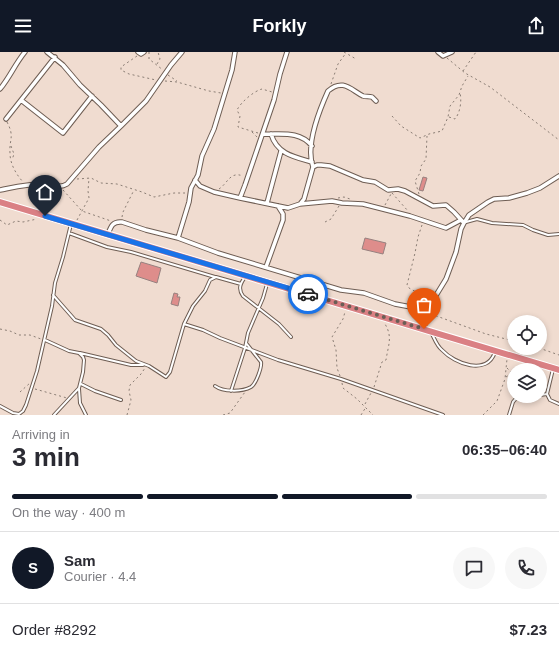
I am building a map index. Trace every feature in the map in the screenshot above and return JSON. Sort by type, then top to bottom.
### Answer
[{"type":"highway","points":[[0,202],[507,354]]},
{"type":"highway","points":[[510,355],[556,369]]},
{"type":"street","points":[[0,89],[7,81],[25,52]]},
{"type":"street","points":[[47,52],[54,57],[121,126]]},
{"type":"street","points":[[0,190],[26,185],[43,184],[60,187],[67,184],[99,147],[146,101],[182,52]]},
{"type":"street","points":[[178,238],[189,202],[191,188],[200,169],[202,156],[214,129],[232,70],[235,52]]},
{"type":"street","points":[[240,198],[263,134],[287,52]]},
{"type":"street","points":[[438,52],[443,56],[452,52]]},
{"type":"street","points":[[6,120],[54,57]]},
{"type":"street","points":[[300,204],[307,193],[314,167],[312,162],[312,146],[314,132],[318,112],[328,91],[331,88],[348,86],[364,96],[372,97],[376,101]]},
{"type":"street","points":[[21,100],[63,133],[92,96]]},
{"type":"street","points":[[263,134],[293,134],[308,141],[312,146]]},
{"type":"street","points":[[271,134],[275,144],[281,151],[312,162]]},
{"type":"street","points":[[267,203],[281,151]]},
{"type":"street","points":[[314,167],[321,164],[330,166],[363,180],[375,182],[390,191],[402,190],[432,206],[446,205],[462,221]]},
{"type":"street","points":[[195,180],[200,186],[214,192],[288,208],[300,204],[332,201],[363,204],[410,216],[446,228],[462,221],[494,199],[509,198],[527,194],[559,176]]},
{"type":"street","points":[[278,206],[283,220]]},
{"type":"street","points":[[266,267],[288,208]]},
{"type":"street","points":[[424,329],[426,310],[446,279],[452,265],[462,221]]},
{"type":"street","points":[[108,234],[110,227],[116,222],[122,222],[178,238],[218,253],[341,290],[364,293],[395,304],[426,310]]},
{"type":"lane","points":[[462,221],[477,219],[492,223],[523,225],[548,235],[559,234]]},
{"type":"lane","points":[[0,406],[16,414],[21,413],[26,405],[35,379],[45,340],[55,283],[73,223]]},
{"type":"lane","points":[[69,233],[107,247],[131,252],[241,284]]},
{"type":"lane","points":[[246,276],[240,289],[243,296],[279,324],[292,337]]},
{"type":"lane","points":[[53,295],[75,320],[103,331],[114,343],[139,363],[146,365],[163,376],[167,376],[174,359],[184,324],[193,306],[205,291],[208,282],[216,277]]},
{"type":"lane","points":[[231,390],[253,321],[268,282]]},
{"type":"lane","points":[[184,324],[204,330],[253,352],[373,389],[443,415]]},
{"type":"lane","points":[[432,331],[435,341],[441,350],[456,360],[468,365],[480,366],[487,363],[492,359],[495,351]]},
{"type":"lane","points":[[45,340],[69,351],[131,365],[146,365]]},
{"type":"lane","points":[[215,386],[221,390],[231,390],[251,387],[254,384],[262,365],[260,359],[246,343]]},
{"type":"lane","points":[[54,415],[81,384],[84,360],[83,356],[79,353]]},
{"type":"lane","points":[[556,369],[550,379],[547,394],[550,400],[559,404]]},
{"type":"lane","points":[[81,384],[95,391],[121,400]]},
{"type":"lane","points":[[79,388],[79,398],[86,415]]},
{"type":"lane","points":[[510,415],[513,403]]},
{"type":"path","points":[[149,52],[149,59],[177,82]]},
{"type":"path","points":[[157,65],[160,59],[158,52]]},
{"type":"path","points":[[331,88],[333,76],[345,52],[356,59]]},
{"type":"path","points":[[463,72],[476,52]]},
{"type":"path","points":[[141,53],[123,65],[121,70],[129,74],[160,81],[177,82],[210,91],[224,93]]},
{"type":"path","points":[[443,56],[463,72],[490,86],[559,140]]},
{"type":"path","points":[[392,116],[404,128],[411,131],[418,138],[442,131],[448,117],[450,106],[460,92],[469,75]]},
{"type":"path","points":[[263,134],[240,128],[238,126],[240,118],[237,111],[239,106],[260,89],[276,93]]},
{"type":"path","points":[[448,117],[455,119],[458,115],[461,103],[460,92]]},
{"type":"path","points":[[6,120],[12,136],[10,152],[11,161],[15,170],[26,185]]},
{"type":"path","points":[[251,132],[260,139]]},
{"type":"path","points":[[421,199],[415,181],[420,173],[421,166],[426,159],[427,135]]},
{"type":"path","points":[[11,145],[14,156],[11,161]]},
{"type":"path","points":[[214,192],[220,189],[231,176],[238,175],[248,178]]},
{"type":"path","points":[[73,223],[89,198],[89,178]]},
{"type":"path","points":[[70,181],[94,178],[101,183],[117,184],[154,197],[174,193],[190,194]]},
{"type":"path","points":[[60,187],[82,211],[116,222]]},
{"type":"path","points":[[122,222],[123,212],[134,190]]},
{"type":"path","points":[[381,209],[387,202],[390,191]]},
{"type":"path","points":[[390,191],[405,207],[410,216]]},
{"type":"path","points":[[325,222],[331,219],[342,203]]},
{"type":"path","points":[[0,220],[7,225],[16,221],[23,222],[45,216]]},
{"type":"path","points":[[423,220],[407,285],[409,288],[418,293],[426,310],[430,314],[452,323],[507,339]]},
{"type":"path","points":[[348,306],[343,314],[343,320],[332,337],[336,350],[337,368],[343,388],[365,406],[373,415]]},
{"type":"path","points":[[361,415],[373,389],[382,362],[386,360],[390,344],[388,330],[378,315]]},
{"type":"path","points":[[0,329],[19,335],[30,335],[45,340]]},
{"type":"path","points":[[547,351],[559,355]]},
{"type":"path","points":[[483,415],[497,401],[505,379],[507,354]]},
{"type":"path","points":[[128,415],[131,400],[129,391],[130,385],[141,374],[146,365]]},
{"type":"path","points":[[20,392],[35,379]]},
{"type":"path","points":[[224,415],[230,413],[246,391],[251,387]]},
{"type":"path","points":[[32,388],[69,398]]},
{"type":"building","points":[[423,177],[427,178],[423,191],[419,190]]},
{"type":"building","points":[[365,238],[386,243],[383,254],[362,249]]},
{"type":"building","points":[[141,262],[161,268],[157,283],[136,276]]},
{"type":"building","points":[[174,293],[178,294],[177,297],[180,297],[178,306],[171,304]]},
{"type":"way so far","points":[[308,294],[424,329]]},
{"type":"route","points":[[45,216],[308,294]]}]
